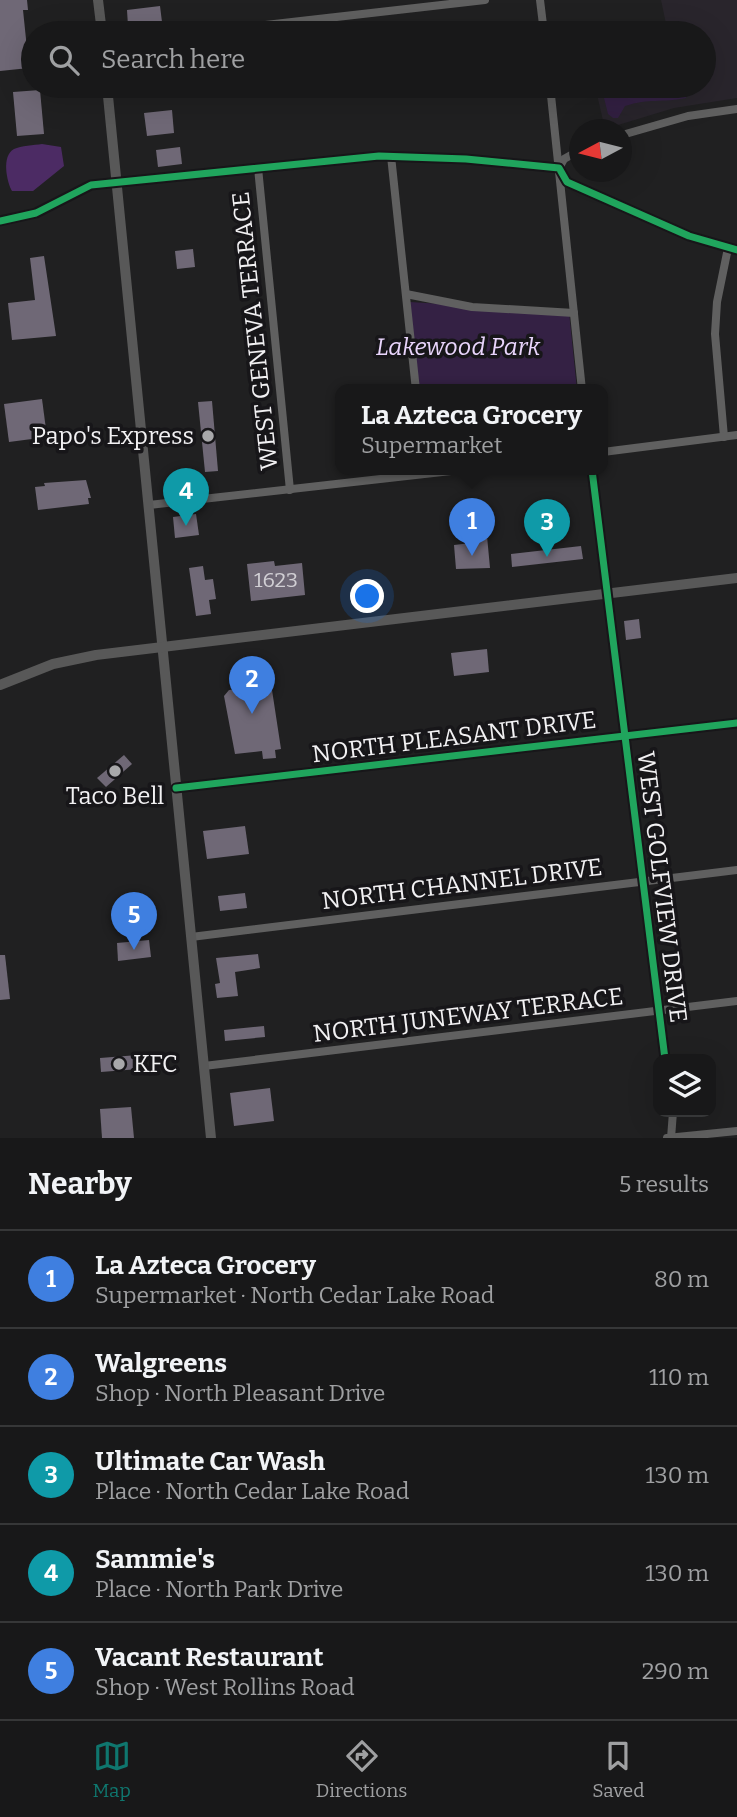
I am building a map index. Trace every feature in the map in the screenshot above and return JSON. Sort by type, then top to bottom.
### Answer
[{"type":"main road","points":[[98,0],[101,21]]},
{"type":"main road","points":[[108,98],[211,1138]]},
{"type":"main road","points":[[0,685],[52,664],[163,646],[737,578]]},
{"type":"street","points":[[301,21],[485,0]]},
{"type":"street","points":[[540,0],[543,21]]},
{"type":"street","points":[[551,98],[581,384]]},
{"type":"street","points":[[632,132],[688,116],[737,109]]},
{"type":"street","points":[[0,221],[36,213],[91,185],[258,168],[391,156],[559,169]]},
{"type":"street","points":[[391,156],[415,384]]},
{"type":"street","points":[[559,169],[564,159],[569,156]]},
{"type":"street","name":"WEST GENEVA TERRACE","points":[[258,168],[290,490]]},
{"type":"street","points":[[559,169],[567,183],[689,236],[733,249],[717,302],[715,334],[724,437]]},
{"type":"street","points":[[406,294],[472,307],[574,313]]},
{"type":"street","points":[[608,451],[737,435]]},
{"type":"street","points":[[149,505],[402,475]]},
{"type":"street","name":"WEST GOLFVIEW DRIVE","points":[[593,475],[664,1054]]},
{"type":"street","name":"NORTH PLEASANT DRIVE","points":[[176,788],[737,723]]},
{"type":"street","name":"NORTH CHANNEL DRIVE","points":[[191,937],[737,870]]},
{"type":"street","name":"NORTH JUNEWAY TERRACE","points":[[204,1066],[737,1001]]},
{"type":"street","points":[[673,1117],[671,1137],[737,1131]]},
{"type":"shaded area","points":[[661,0],[737,0],[737,98],[674,108],[632,121],[603,119],[598,98],[716,98],[716,21],[665,21]]},
{"type":"shaded area","points":[[42,144],[61,147],[64,166],[33,191],[12,191],[6,169],[10,152],[17,148]]},
{"type":"green space","points":[[604,98],[686,98],[625,106],[618,118],[608,114]]},
{"type":"green space","name":"Lakewood Park","points":[[410,302],[569,312],[576,384],[418,384]]},
{"type":"building","points":[[0,0],[27,0],[28,10],[23,10],[24,21],[21,21],[21,69],[0,71]]},
{"type":"building","points":[[160,6],[162,21],[128,21],[127,10]]},
{"type":"building","points":[[21,91],[21,98],[41,98],[44,134],[17,136],[13,92]]},
{"type":"building","points":[[172,110],[174,133],[147,136],[144,113]]},
{"type":"building","points":[[180,147],[182,164],[158,167],[156,150]]},
{"type":"building","points":[[193,249],[195,267],[177,269],[175,251]]},
{"type":"building","points":[[44,256],[56,336],[12,340],[8,303],[35,300],[30,258]]},
{"type":"building","points":[[42,399],[47,437],[9,442],[4,404]]},
{"type":"building","name":"Papo's Express","points":[[212,401],[218,471],[205,472],[198,402]]},
{"type":"building","points":[[86,480],[91,498],[88,498],[89,504],[38,510],[35,487],[45,486],[44,483]]},
{"type":"building","points":[[196,514],[199,535],[175,538],[173,517]]},
{"type":"building","points":[[487,536],[490,568],[456,569],[454,545],[471,543],[470,538]]},
{"type":"building","points":[[581,546],[583,559],[512,567],[511,554]]},
{"type":"building","points":[[274,561],[275,566],[302,563],[305,595],[251,601],[247,564]]},
{"type":"building","points":[[203,566],[205,580],[213,579],[216,599],[209,600],[211,614],[196,616],[189,568]]},
{"type":"building","points":[[639,619],[641,638],[626,640],[624,621]]},
{"type":"building","points":[[487,649],[489,672],[454,676],[451,653]]},
{"type":"building","points":[[261,687],[261,691],[272,690],[281,749],[275,750],[276,758],[263,759],[262,751],[235,754],[224,696],[229,690]]},
{"type":"building","name":"Taco Bell","points":[[124,755],[132,764],[106,787],[97,778]]},
{"type":"building","points":[[245,826],[249,854],[207,859],[203,831]]},
{"type":"building","points":[[245,893],[247,908],[220,911],[218,896]]},
{"type":"building","points":[[149,940],[151,957],[118,961],[117,943]]},
{"type":"building","points":[[258,954],[260,968],[235,972],[238,996],[217,998],[215,984],[220,983],[216,958]]},
{"type":"building","points":[[0,955],[5,955],[10,999],[0,1000]]},
{"type":"building","points":[[264,1026],[265,1037],[225,1041],[224,1030]]},
{"type":"building","name":"KFC","points":[[138,1055],[139,1069],[101,1072],[100,1058]]},
{"type":"building","points":[[270,1088],[274,1121],[234,1126],[230,1093]]},
{"type":"building","points":[[131,1107],[134,1138],[102,1138],[100,1109]]},
{"type":"cycle path","points":[[0,221],[36,213],[91,185],[379,156],[466,159],[559,168],[567,182],[689,236],[737,250]]},
{"type":"cycle path","points":[[593,475],[664,1054]]},
{"type":"cycle path","points":[[176,788],[737,723]]},
{"type":"place","name":"Papo's Express","points":[[208,436]]},
{"type":"place","name":"Sammie's","points":[[186,526]]},
{"type":"place","name":"La Azteca Grocery","points":[[472,556]]},
{"type":"place","name":"Ultimate Car Wash","points":[[547,557]]},
{"type":"place","name":"Walgreens","points":[[252,714]]},
{"type":"place","name":"Taco Bell","points":[[115,771]]},
{"type":"place","name":"Vacant Restaurant","points":[[134,950]]},
{"type":"place","name":"KFC","points":[[119,1064]]}]
